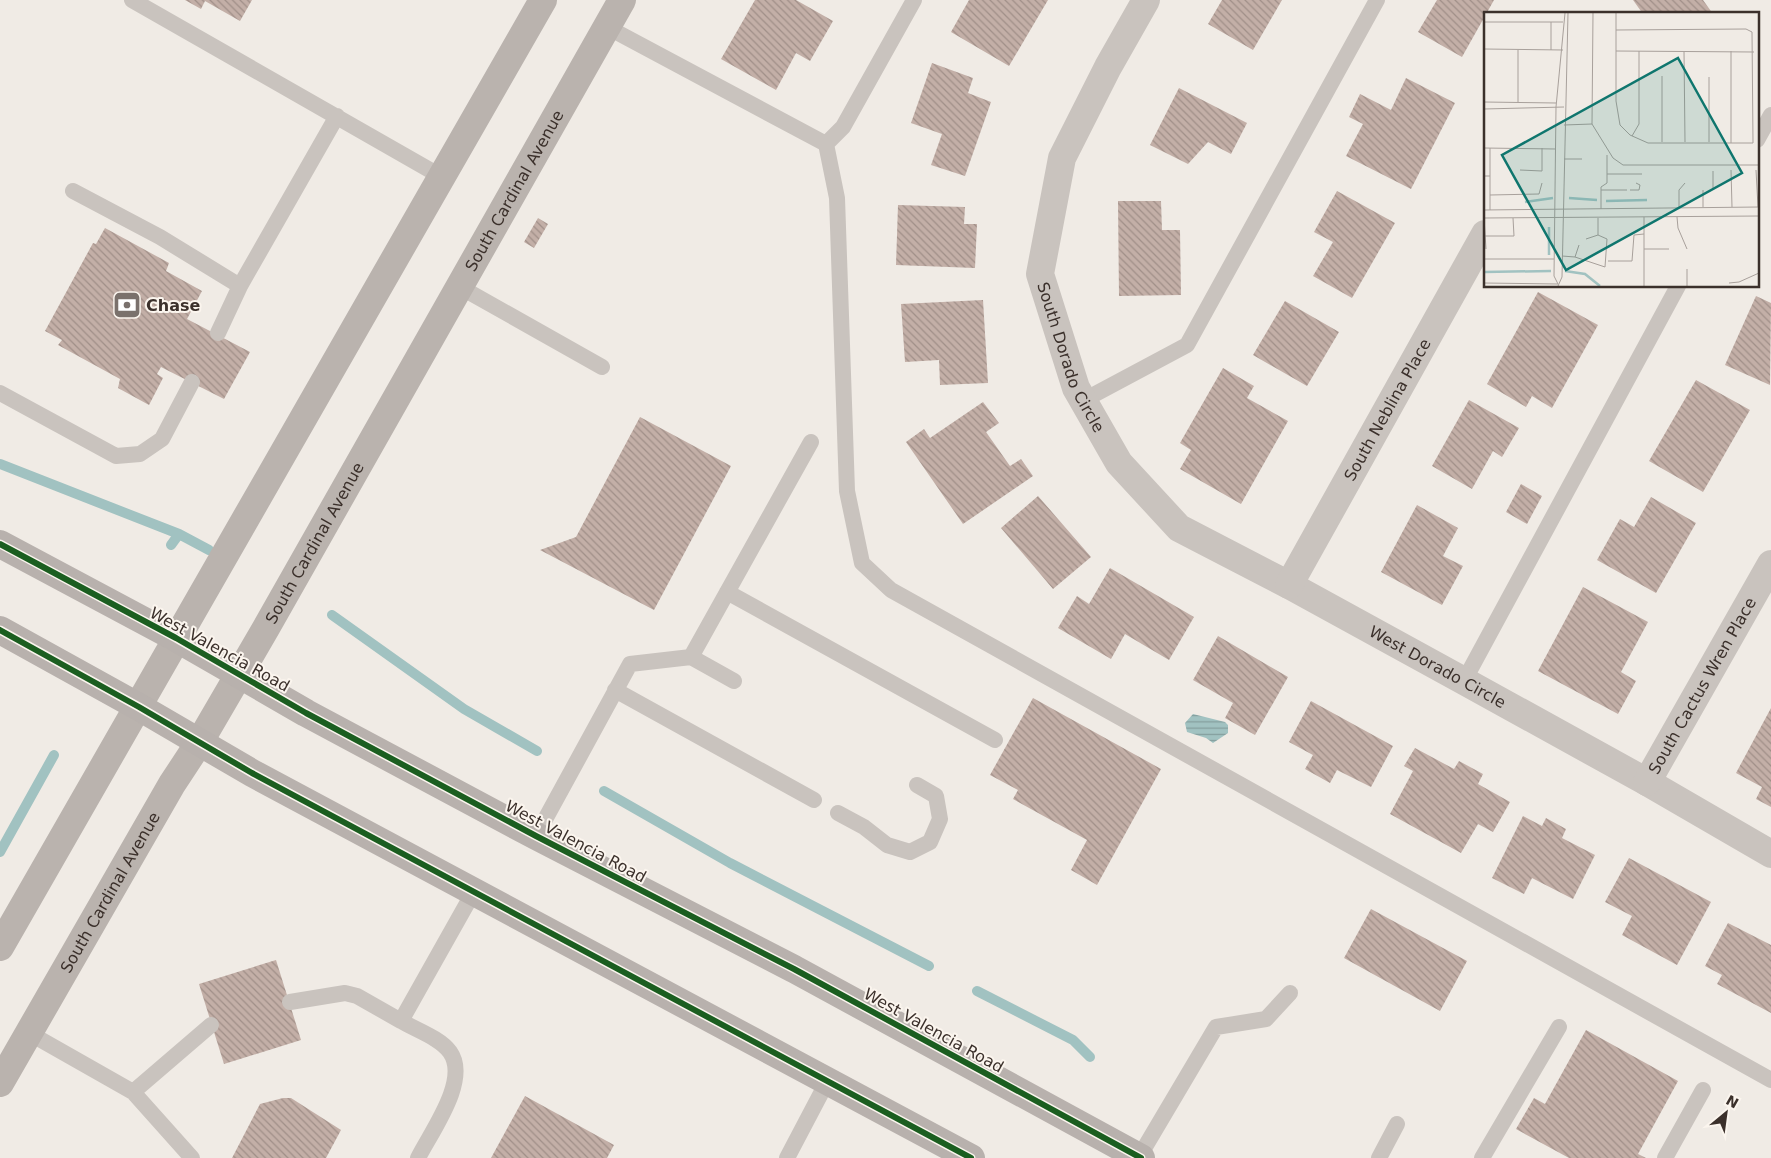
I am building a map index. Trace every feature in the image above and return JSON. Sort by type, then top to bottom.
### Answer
[{"type":"main road","points":[[0,946],[139,707],[176,638],[543,0]]},
{"type":"main road","name":"South Cardinal Avenue","points":[[0,1083],[172,784],[239,676],[622,0]]},
{"type":"main road","name":"West Valencia Road","points":[[0,544],[176,638],[239,676],[536,836],[794,969],[1139,1158]]},
{"type":"main road","points":[[0,630],[139,707],[199,743],[473,893],[828,1080],[971,1158]]},
{"type":"street","name":"South Dorado Circle","points":[[1119,463],[1076,388],[1040,274],[1062,158],[1108,67],[1146,0]]},
{"type":"street","name":"South Neblina Place","points":[[1289,584],[1484,236]]},
{"type":"street","name":"West Dorado Circle","points":[[1119,463],[1179,528],[1289,584],[1648,782],[1771,854]]},
{"type":"street","name":"South Cactus Wren Place","points":[[1648,782],[1771,564]]},
{"type":"lane","points":[[132,0],[442,177]]},
{"type":"lane","points":[[826,144],[843,127],[914,0]]},
{"type":"lane","points":[[1084,400],[1188,345],[1377,0]]},
{"type":"lane","points":[[607,27],[826,144]]},
{"type":"lane","points":[[1758,138],[1771,115]]},
{"type":"lane","points":[[218,333],[240,286],[337,116]]},
{"type":"lane","points":[[826,144],[837,198],[841,366],[847,491],[862,563],[891,590],[1771,1080]]},
{"type":"lane","points":[[73,191],[160,237],[240,286]]},
{"type":"lane","points":[[460,287],[602,367]]},
{"type":"lane","points":[[1464,681],[1677,288]]},
{"type":"lane","points":[[0,394],[116,456],[140,454],[162,439],[192,382]]},
{"type":"lane","points":[[692,657],[811,442]]},
{"type":"lane","points":[[727,592],[995,740]]},
{"type":"lane","points":[[536,836],[630,664],[692,657],[734,681]]},
{"type":"lane","points":[[615,690],[814,800]]},
{"type":"lane","points":[[838,813],[864,827],[886,845],[910,852],[930,842],[940,819],[936,796],[917,785]]},
{"type":"lane","points":[[401,1021],[473,893]]},
{"type":"lane","points":[[290,1002],[345,993],[356,996],[443,1045],[451,1053],[457,1077],[453,1091],[418,1158]]},
{"type":"lane","points":[[1139,1158],[1216,1027],[1266,1019],[1290,993]]},
{"type":"lane","points":[[133,1092],[211,1025]]},
{"type":"lane","points":[[1482,1158],[1559,1027]]},
{"type":"lane","points":[[29,1033],[133,1092],[192,1158]]},
{"type":"lane","points":[[787,1158],[828,1080]]},
{"type":"lane","points":[[1665,1158],[1703,1090]]},
{"type":"lane","points":[[1379,1158],[1397,1124]]},
{"type":"water","points":[[1193,714],[1225,722],[1228,725],[1228,733],[1213,743],[1206,738],[1187,732],[1185,723]]},
{"type":"building","points":[[185,0],[252,0],[240,21],[205,1],[201,9]]},
{"type":"building","points":[[755,0],[796,0],[833,21],[810,61],[796,53],[776,90],[721,59]]},
{"type":"building","points":[[969,0],[1048,0],[1009,66],[951,32]]},
{"type":"building","points":[[1222,0],[1282,0],[1253,50],[1208,24]]},
{"type":"building","points":[[1437,0],[1494,0],[1487,12],[1484,12],[1484,18],[1462,57],[1418,32]]},
{"type":"building","points":[[1633,0],[1703,0],[1712,12],[1642,12]]},
{"type":"building","points":[[932,63],[973,78],[968,93],[991,102],[965,176],[931,165],[942,134],[911,123]]},
{"type":"building","points":[[1406,78],[1455,103],[1411,189],[1346,156],[1363,124],[1349,117],[1360,94],[1391,110]]},
{"type":"building","points":[[1179,88],[1247,123],[1231,154],[1208,142],[1188,164],[1150,145]]},
{"type":"building","points":[[1337,191],[1395,223],[1352,298],[1313,276],[1333,242],[1314,232]]},
{"type":"building","points":[[1118,201],[1161,201],[1162,230],[1180,230],[1181,295],[1119,296]]},
{"type":"building","points":[[898,205],[965,207],[964,224],[977,224],[975,268],[896,265]]},
{"type":"building","points":[[538,218],[548,224],[534,248],[524,242]]},
{"type":"building","name":"Chase","points":[[105,228],[169,263],[166,271],[202,291],[187,319],[250,352],[224,399],[161,367],[157,374],[163,378],[149,405],[118,388],[120,379],[58,345],[62,340],[45,331],[93,243],[96,244]]},
{"type":"building","points":[[1538,292],[1598,325],[1552,408],[1532,396],[1526,407],[1487,384]]},
{"type":"building","points":[[1756,296],[1771,303],[1770,385],[1725,365]]},
{"type":"building","points":[[983,300],[988,383],[940,385],[939,360],[905,362],[901,304]]},
{"type":"building","points":[[1285,301],[1339,332],[1307,386],[1253,355]]},
{"type":"building","points":[[1223,368],[1254,386],[1247,398],[1288,421],[1241,504],[1180,469],[1191,450],[1180,443]]},
{"type":"building","points":[[1696,380],[1750,410],[1703,492],[1649,461]]},
{"type":"building","points":[[1469,400],[1519,428],[1502,457],[1493,451],[1472,489],[1432,466]]},
{"type":"building","points":[[983,402],[999,423],[986,432],[1010,466],[1021,459],[1033,476],[963,524],[906,442],[924,429],[930,438]]},
{"type":"building","points":[[640,417],[731,466],[654,610],[540,550],[576,537]]},
{"type":"building","points":[[1521,484],[1542,496],[1527,524],[1506,512]]},
{"type":"building","points":[[1038,496],[1091,557],[1053,589],[1001,528]]},
{"type":"building","points":[[1651,497],[1696,523],[1656,593],[1597,560],[1620,519],[1634,527]]},
{"type":"building","points":[[1417,505],[1458,528],[1443,556],[1463,566],[1442,605],[1381,572]]},
{"type":"building","points":[[1110,568],[1194,617],[1169,660],[1125,634],[1111,659],[1058,628],[1077,596],[1089,604]]},
{"type":"building","points":[[1583,587],[1648,622],[1621,672],[1636,681],[1618,714],[1538,671]]},
{"type":"building","points":[[1218,636],[1288,677],[1255,735],[1225,718],[1233,703],[1193,680]]},
{"type":"building","points":[[1033,698],[1161,769],[1097,885],[1071,870],[1087,840],[1013,799],[1018,790],[990,775]]},
{"type":"building","points":[[1311,701],[1393,746],[1371,787],[1337,770],[1330,783],[1305,769],[1313,755],[1289,742]]},
{"type":"building","points":[[1771,708],[1771,807],[1756,799],[1762,787],[1736,773]]},
{"type":"building","points":[[1415,748],[1454,769],[1459,761],[1483,774],[1478,784],[1510,802],[1493,832],[1478,824],[1461,853],[1390,814],[1413,771],[1404,766]]},
{"type":"building","points":[[1523,816],[1542,826],[1546,818],[1566,829],[1562,838],[1595,855],[1573,899],[1532,878],[1524,894],[1492,878]]},
{"type":"building","points":[[1629,858],[1711,902],[1677,965],[1622,935],[1632,916],[1605,902]]},
{"type":"building","points":[[1371,909],[1467,961],[1440,1011],[1344,958]]},
{"type":"building","points":[[1728,923],[1771,945],[1771,1013],[1717,984],[1722,975],[1705,966]]},
{"type":"building","points":[[276,960],[301,1040],[224,1064],[199,984]]},
{"type":"building","points":[[1586,1030],[1678,1081],[1638,1154],[1646,1158],[1569,1158],[1516,1129],[1534,1098],[1545,1104]]},
{"type":"building","points":[[525,1096],[614,1145],[607,1158],[491,1158]]},
{"type":"building","points":[[283,1098],[291,1098],[341,1130],[326,1158],[232,1158],[260,1104]]},
{"type":"waterway","points":[[0,464],[179,534],[209,550]]},
{"type":"waterway","points":[[171,545],[179,534]]},
{"type":"waterway","points":[[332,615],[464,709],[537,751]]},
{"type":"waterway","points":[[0,852],[54,755]]},
{"type":"waterway","points":[[604,791],[730,863],[929,966]]},
{"type":"waterway","points":[[977,991],[1073,1040],[1090,1057]]},
{"type":"cycle path","points":[[0,544],[176,638],[306,713],[536,836],[794,969],[1141,1158]]},
{"type":"cycle path","points":[[0,630],[139,707],[252,773],[971,1158]]},
{"type":"place","name":"Chase","points":[[127,305]]}]
